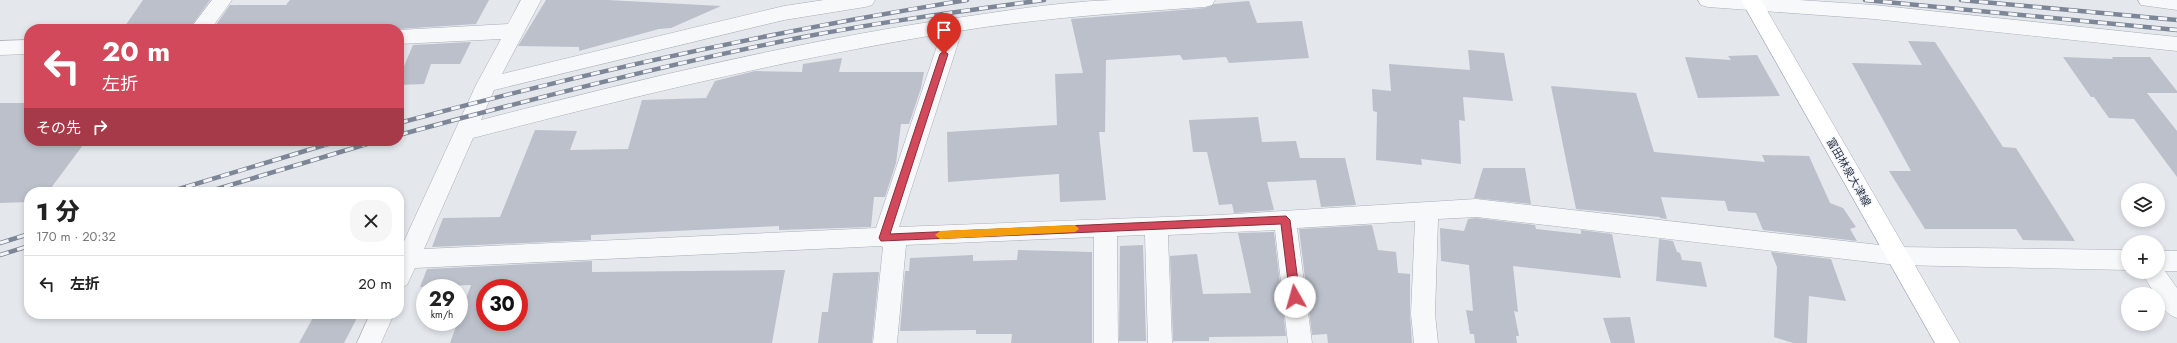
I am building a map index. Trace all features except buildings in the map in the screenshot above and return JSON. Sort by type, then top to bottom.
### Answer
[{"type":"main road","name":"富田林泉大津線","points":[[1751,1],[1948,343]]},
{"type":"street","points":[[204,24],[222,0]]},
{"type":"street","points":[[531,0],[486,85],[404,269],[890,238],[1286,220],[1476,208],[1898,256],[2121,260]]},
{"type":"street","points":[[486,85],[650,44],[784,13],[865,0]]},
{"type":"street","points":[[462,141],[640,87],[819,49],[970,24],[1062,11],[1205,0]]},
{"type":"street","points":[[1708,0],[1751,1],[1874,12],[2177,44]]},
{"type":"street","points":[[2148,0],[2177,3]]},
{"type":"street","points":[[404,37],[514,31]]},
{"type":"street","points":[[885,343],[890,238],[948,40]]},
{"type":"street","points":[[0,48],[24,47]]},
{"type":"street","points":[[1426,343],[1424,314],[1427,211]]},
{"type":"street","points":[[1286,220],[1300,343]]},
{"type":"street","points":[[1156,226],[1160,343]]},
{"type":"street","points":[[1105,228],[1106,343]]},
{"type":"street","points":[[2165,261],[2177,261]]},
{"type":"street","points":[[2157,279],[2177,308]]},
{"type":"street","points":[[369,343],[380,319]]},
{"type":"railway","points":[[404,122],[469,104],[681,54],[824,25],[967,0]]},
{"type":"railway","points":[[404,134],[598,83],[748,48],[860,27],[1044,0]]},
{"type":"railway","points":[[1865,0],[2177,30]]},
{"type":"railway","points":[[1961,0],[2177,20]]},
{"type":"railway","points":[[186,187],[321,146]]},
{"type":"railway","points":[[224,187],[360,146]]},
{"type":"railway","points":[[0,243],[24,236]]},
{"type":"railway","points":[[0,255],[24,248]]},
{"type":"slow traffic","points":[[940,235],[1075,229]]},
{"type":"route","points":[[944,54],[884,238],[1031,230],[1219,224],[1286,220],[1295,297]]}]
